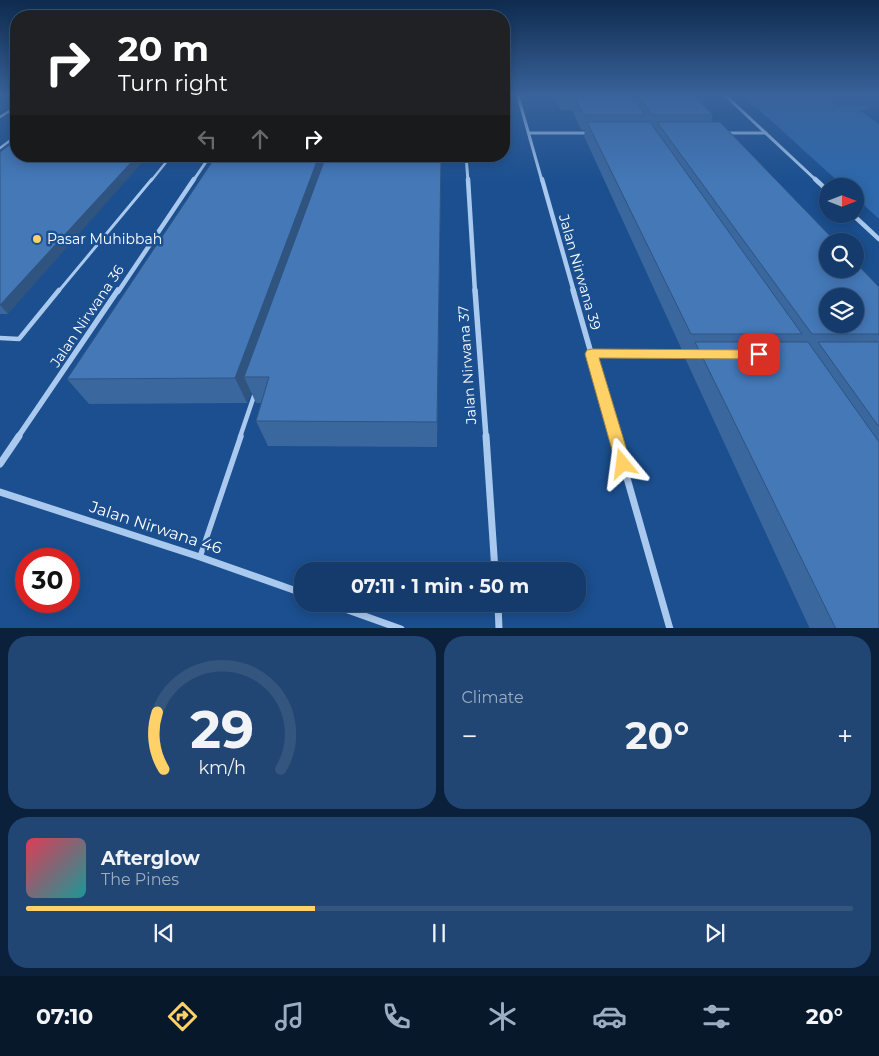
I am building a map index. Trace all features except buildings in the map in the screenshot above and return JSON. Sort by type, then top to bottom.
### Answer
[{"type":"street","name":"Jalan Nirwana 39","points":[[527,125],[670,628]]},
{"type":"street","points":[[758,125],[819,183]]},
{"type":"street","points":[[529,133],[597,133]]},
{"type":"street","points":[[720,133],[766,133]]},
{"type":"street","name":"Jalan Nirwana 36","points":[[0,464],[207,162]]},
{"type":"street","name":"Jalan Nirwana 37","points":[[466,162],[494,562]]},
{"type":"street","points":[[862,223],[879,239]]},
{"type":"street","name":"Jalan Nirwana 46","points":[[0,492],[200,557],[294,590]]},
{"type":"street","points":[[355,612],[401,628]]},
{"type":"street","points":[[498,612],[499,628]]},
{"type":"lane","points":[[0,338],[19,339],[166,162]]},
{"type":"lane","points":[[592,354],[699,354]]},
{"type":"lane","points":[[200,557],[256,390]]},
{"type":"shaded area","points":[[776,125],[879,125],[879,219],[864,205],[864,178],[834,178]]},
{"type":"place","name":"Pasar Muhibbah","points":[[37,239]]},
{"type":"route","points":[[623,464],[592,354],[759,354]]}]
